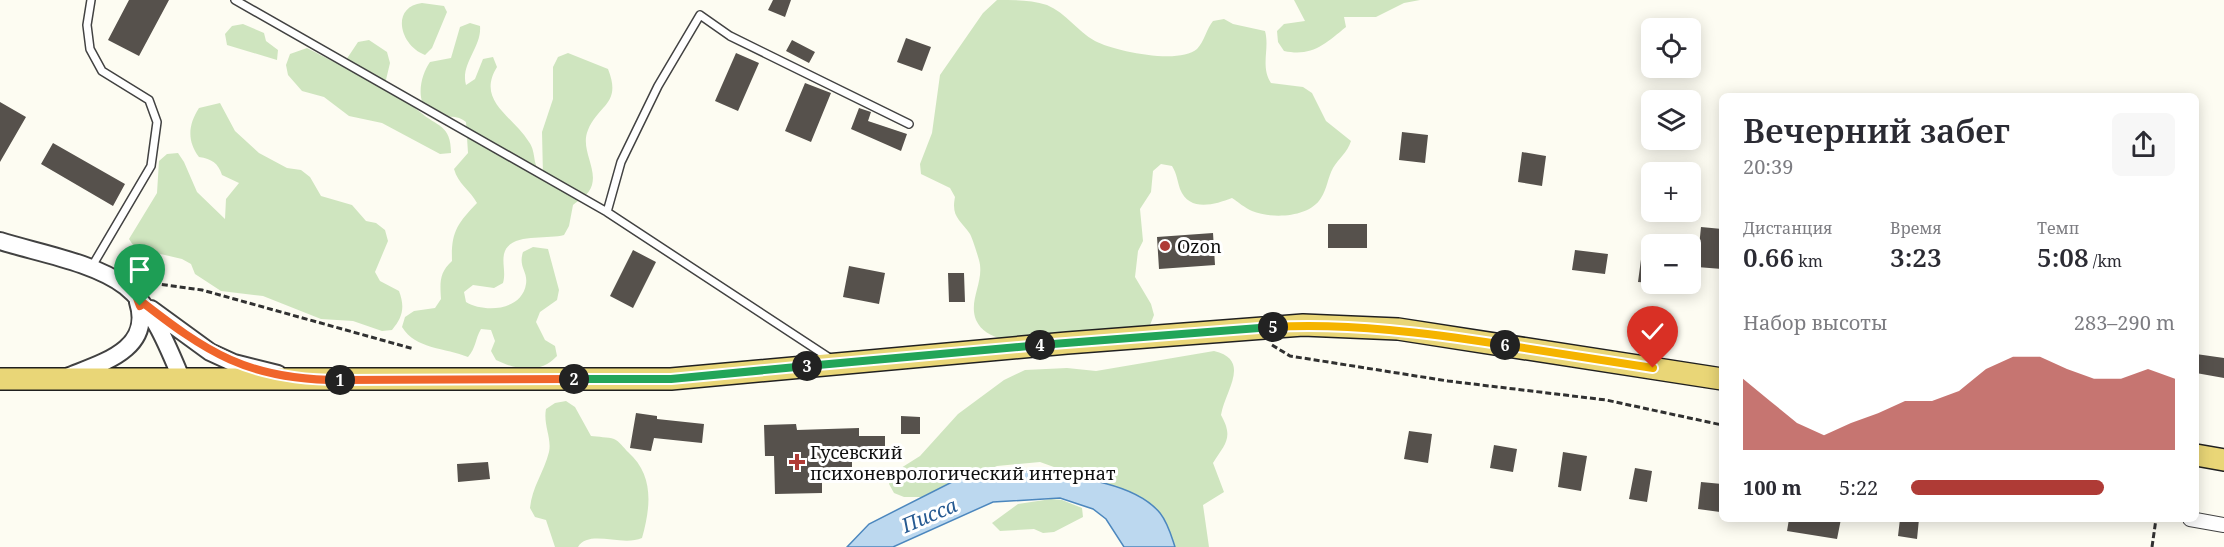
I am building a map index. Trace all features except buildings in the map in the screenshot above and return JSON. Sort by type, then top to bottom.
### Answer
[{"type":"main road","points":[[0,379],[671,379],[1303,326],[1398,329],[1719,379]]},
{"type":"main road","points":[[2199,456],[2224,460]]},
{"type":"street","points":[[0,241],[91,268],[112,278],[210,352],[234,363],[302,380]]},
{"type":"street","points":[[60,379],[110,360],[127,350],[137,337],[141,322],[137,298]]},
{"type":"street","points":[[137,298],[156,323],[182,380]]},
{"type":"street","points":[[2199,521],[2224,525]]},
{"type":"lane","points":[[91,0],[87,25],[90,49],[102,71],[149,100],[157,122],[152,166],[91,268]]},
{"type":"lane","points":[[235,0],[607,212],[838,364]]},
{"type":"lane","points":[[607,212],[621,162],[658,86],[700,15],[730,36],[909,124]]},
{"type":"path","points":[[112,278],[202,290],[414,349]]},
{"type":"path","points":[[1248,329],[1290,356],[1448,381],[1606,400],[1719,424]]},
{"type":"path","points":[[2152,547],[2156,522]]},
{"type":"green space","points":[[997,0],[1029,1],[1047,5],[1095,41],[1116,49],[1146,55],[1188,54],[1197,49],[1213,21],[1224,19],[1233,24],[1265,31],[1266,70],[1271,83],[1303,87],[1312,93],[1326,121],[1351,141],[1333,168],[1321,198],[1308,210],[1289,215],[1260,214],[1249,210],[1232,198],[1218,203],[1196,204],[1184,196],[1172,166],[1161,164],[1153,171],[1151,192],[1140,209],[1143,241],[1138,251],[1135,277],[1151,304],[1154,315],[1150,325],[1141,330],[1002,339],[994,336],[978,324],[974,313],[980,275],[979,260],[970,234],[955,214],[955,197],[950,188],[921,174],[920,164],[932,133],[940,75],[983,13]]},
{"type":"green space","points":[[1294,0],[1420,0],[1404,3],[1376,17],[1344,17],[1346,27],[1325,44],[1310,51],[1294,52],[1284,51],[1278,42],[1277,31],[1284,24],[1305,21]]},
{"type":"green space","points":[[422,3],[444,6],[447,12],[432,48],[425,55],[409,44],[402,27],[405,12],[412,6]]},
{"type":"green space","points":[[470,23],[480,26],[480,34],[466,70],[466,85],[475,79],[483,59],[493,57],[497,67],[492,79],[493,99],[529,142],[537,168],[543,176],[542,132],[553,99],[553,67],[558,57],[568,53],[608,69],[612,81],[611,97],[593,121],[586,137],[593,178],[592,185],[587,194],[573,205],[569,226],[564,235],[513,242],[504,254],[503,283],[494,288],[473,285],[464,292],[466,302],[482,308],[510,304],[523,293],[526,284],[522,262],[523,252],[533,247],[548,249],[559,290],[557,300],[540,312],[536,322],[545,340],[555,346],[557,356],[544,366],[536,368],[520,368],[496,360],[491,351],[495,341],[491,330],[481,329],[468,357],[423,344],[415,340],[402,327],[405,317],[414,311],[435,308],[441,299],[441,278],[452,261],[454,235],[460,223],[477,203],[458,179],[454,169],[468,153],[466,122],[456,117],[431,113],[425,108],[421,93],[423,76],[430,62],[451,58],[460,27]]},
{"type":"green space","points":[[243,24],[264,33],[266,41],[278,50],[277,60],[227,45],[225,34],[232,26]]},
{"type":"green space","points":[[369,40],[387,52],[390,63],[385,84],[392,94],[398,93],[446,131],[449,136],[451,153],[440,154],[382,123],[349,116],[324,97],[302,91],[288,75],[286,65],[290,54],[307,48],[336,63],[346,60],[358,42]]},
{"type":"green space","points":[[220,103],[235,131],[259,153],[287,168],[301,170],[310,177],[321,196],[352,205],[366,221],[376,223],[385,230],[388,241],[375,272],[380,281],[399,291],[401,297],[402,312],[392,330],[382,331],[353,321],[321,319],[263,296],[221,291],[195,274],[191,264],[182,259],[135,248],[129,239],[157,193],[159,161],[167,154],[178,153],[197,192],[225,219],[226,199],[239,183],[222,175],[214,162],[199,157],[192,145],[190,133],[199,108]]},
{"type":"green space","points":[[1214,351],[1225,355],[1232,361],[1234,369],[1231,387],[1221,415],[1227,430],[1226,440],[1213,463],[1224,492],[1203,505],[1209,547],[1163,547],[1129,494],[1040,462],[997,466],[926,497],[904,497],[894,493],[889,484],[893,473],[920,456],[958,414],[1004,380],[1025,370],[1067,368],[1096,371]]},
{"type":"green space","points":[[566,401],[575,407],[591,436],[616,440],[636,461],[642,471],[646,481],[648,503],[642,538],[625,541],[590,539],[578,547],[555,547],[546,520],[535,517],[530,508],[533,493],[549,452],[546,409],[555,403]]},
{"type":"green space","points":[[1051,499],[1062,500],[1082,508],[1083,517],[1054,532],[1043,533],[1034,529],[1000,531],[992,523],[1018,504]]},
{"type":"water","name":"Писса","points":[[1017,470],[1073,477],[1131,492],[1147,501],[1160,513],[1175,547],[1124,547],[1106,519],[1093,509],[1060,498],[993,502],[893,547],[847,547],[869,524],[954,481],[985,471]]},
{"type":"place","name":"Ozon","points":[[1165,246]]},
{"type":"place","name":"Гусевский психоневрологический интернат","points":[[797,462]]},
{"type":"route","points":[[140,306],[137,298],[189,339],[234,363],[302,380],[671,379],[1067,343],[1303,326],[1398,329],[1653,368]]}]
